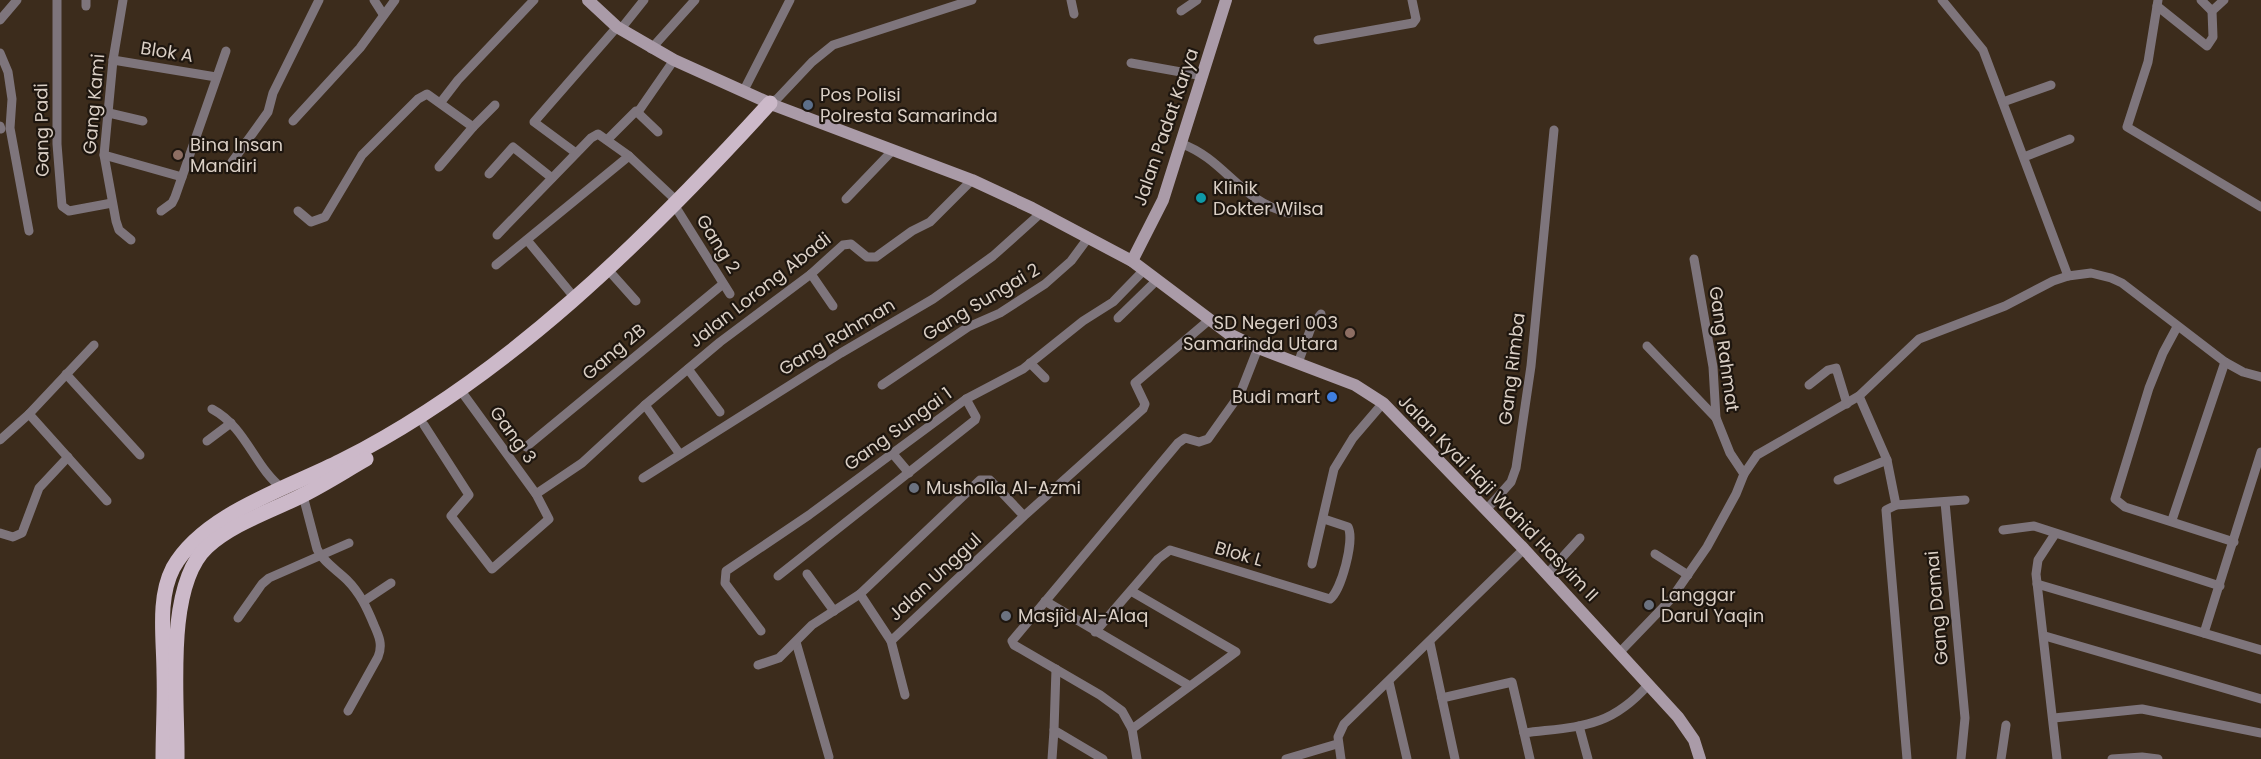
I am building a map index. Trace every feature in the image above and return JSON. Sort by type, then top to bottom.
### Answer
[{"type":"main road","points":[[163,759],[163,613],[172,572],[184,552],[207,531],[233,513],[293,492],[424,425],[464,395],[611,273],[679,206],[774,103]]},
{"type":"main road","points":[[177,759],[177,621],[186,582],[193,565],[208,546],[347,458],[421,415],[511,350],[679,206]]},
{"type":"street","points":[[0,20],[17,0]]},
{"type":"street","name":"Gang Padi","points":[[57,0],[57,144],[62,206],[69,211],[112,203]]},
{"type":"street","name":"Gang Kami","points":[[123,0],[113,60],[104,155],[119,230],[131,240]]},
{"type":"street","points":[[232,162],[268,112],[273,93],[320,0]]},
{"type":"street","points":[[374,0],[383,14]]},
{"type":"street","points":[[293,121],[360,48],[395,0]]},
{"type":"street","points":[[441,102],[458,80],[534,0]]},
{"type":"street","name":"Jalan Kyai Haji Wahid Hasyim II","points":[[588,0],[618,29],[651,49],[774,103],[972,180],[1041,213],[1132,261],[1208,321],[1258,348],[1355,385],[1383,403],[1524,549],[1688,729],[1700,759]]},
{"type":"street","points":[[576,153],[534,122],[644,0]]},
{"type":"street","points":[[651,49],[695,0]]},
{"type":"street","points":[[744,90],[790,0]]},
{"type":"street","points":[[774,103],[812,62],[833,45],[972,0]]},
{"type":"street","points":[[1071,0],[1074,14]]},
{"type":"street","points":[[1181,11],[1197,0]]},
{"type":"street","name":"Jalan Padat Karya","points":[[1132,261],[1156,216],[1182,144],[1226,0]]},
{"type":"street","points":[[1318,40],[1413,23],[1416,19],[1412,0]]},
{"type":"street","points":[[1942,0],[1983,50],[2068,276]]},
{"type":"street","points":[[2158,3],[2207,46],[2213,37],[2212,10],[2201,0]]},
{"type":"street","points":[[2212,10],[2224,0]]},
{"type":"street","points":[[2158,3],[2148,62],[2127,127],[2261,207]]},
{"type":"street","points":[[161,211],[172,204],[226,51]]},
{"type":"street","points":[[0,53],[8,72],[11,90],[10,128],[29,231]]},
{"type":"street","name":"Blok A","points":[[113,60],[216,77]]},
{"type":"street","points":[[497,235],[594,135],[604,138],[634,112],[638,112],[674,60]]},
{"type":"street","points":[[1131,63],[1203,76]]},
{"type":"street","points":[[2003,102],[2051,85]]},
{"type":"street","points":[[298,211],[311,222],[320,221],[362,155],[418,99],[427,94],[473,127]]},
{"type":"street","points":[[439,167],[495,105]]},
{"type":"street","points":[[638,112],[658,132]]},
{"type":"street","points":[[109,113],[143,121]]},
{"type":"street","name":"Gang Rimba","points":[[1486,510],[1511,482],[1516,468],[1531,366],[1554,130]]},
{"type":"street","name":"Gang 2","points":[[604,138],[629,156],[679,206],[730,294]]},
{"type":"street","points":[[2024,157],[2070,139]]},
{"type":"street","points":[[1182,144],[1197,150],[1265,206],[1289,213]]},
{"type":"street","points":[[489,174],[513,147],[552,178]]},
{"type":"street","points":[[846,199],[893,150]]},
{"type":"street","points":[[104,155],[182,177]]},
{"type":"street","points":[[496,265],[629,156]]},
{"type":"street","name":"Jalan Lorong Abadi","points":[[536,494],[582,463],[688,369],[811,274],[846,243],[851,244],[867,257],[876,257],[906,235],[930,222],[972,180]]},
{"type":"street","name":"Gang Rahman","points":[[643,478],[679,453],[850,347],[933,300],[993,256],[1041,213]]},
{"type":"street","name":"Gang Sungai 2","points":[[882,385],[968,327],[1000,313],[1045,284],[1071,261],[1088,238]]},
{"type":"street","points":[[527,240],[574,297]]},
{"type":"street","name":"Gang Rahmat","points":[[1694,259],[1713,367],[1716,418],[1730,453],[1744,474]]},
{"type":"street","name":"Gang Sungai 1","points":[[761,631],[725,583],[726,571],[893,454],[966,399],[987,386],[1009,378],[1030,363],[1083,321],[1113,302],[1144,270]]},
{"type":"street","points":[[611,273],[636,301]]},
{"type":"street","points":[[1619,653],[1666,606],[1688,575],[1719,527],[1752,460],[1765,449],[1859,396],[1919,339],[2005,306],[2034,289],[2068,276],[2091,273],[2115,279],[2225,362],[2243,372],[2261,378]]},
{"type":"street","points":[[811,274],[833,306]]},
{"type":"street","points":[[1118,318],[1157,280]]},
{"type":"street","name":"Gang 2B","points":[[526,447],[723,284]]},
{"type":"street","points":[[1298,363],[1312,325],[1321,314]]},
{"type":"street","name":"Jalan Unggul","points":[[860,594],[891,641],[1024,516],[1143,409],[1144,404],[1135,382],[1208,321]]},
{"type":"street","points":[[2178,327],[2163,353],[2149,388],[2115,495],[2120,505],[2234,542]]},
{"type":"street","points":[[0,440],[29,414],[94,345]]},
{"type":"street","points":[[1647,346],[1716,418]]},
{"type":"street","points":[[1137,759],[1132,729],[1122,711],[1100,694],[1014,645],[1012,641],[1181,440],[1188,438],[1202,442],[1208,438],[1240,394],[1258,348]]},
{"type":"street","points":[[2172,520],[2225,362]]},
{"type":"street","points":[[1030,363],[1045,378]]},
{"type":"street","points":[[1809,385],[1828,370],[1836,368],[1847,404]]},
{"type":"street","points":[[688,369],[720,412]]},
{"type":"street","points":[[66,374],[140,455]]},
{"type":"street","name":"Gang 3","points":[[424,425],[470,495],[451,516],[492,568],[547,523],[548,514],[464,395]]},
{"type":"street","points":[[1859,396],[1887,460],[1896,505]]},
{"type":"street","points":[[778,576],[975,420],[976,417],[966,399]]},
{"type":"street","points":[[1312,564],[1334,469],[1353,438],[1383,403]]},
{"type":"street","points":[[645,405],[679,453]]},
{"type":"street","points":[[212,409],[231,423],[255,453],[268,477],[293,492],[321,558],[347,580],[364,601],[380,638],[381,650],[348,711]]},
{"type":"street","points":[[29,414],[107,501]]},
{"type":"street","points":[[207,441],[231,423]]},
{"type":"street","points":[[2204,633],[2261,452]]},
{"type":"street","points":[[893,454],[909,473]]},
{"type":"street","points":[[0,533],[13,537],[22,533],[39,488],[68,457]]},
{"type":"street","points":[[1838,480],[1887,460]]},
{"type":"street","points":[[758,665],[778,658],[812,625],[860,594],[984,478],[990,480],[1024,516]]},
{"type":"street","points":[[1907,759],[1886,510],[1896,505],[1965,500]]},
{"type":"street","name":"Gang Damai","points":[[1945,502],[1965,718],[1965,742],[1961,759]]},
{"type":"street","name":"Blok L","points":[[1131,591],[1165,551],[1176,551],[1229,570],[1329,599],[1341,579],[1350,532],[1348,527],[1324,519]]},
{"type":"street","points":[[2003,530],[2030,525],[2220,586]]},
{"type":"street","points":[[2055,534],[2038,560],[2037,584],[2045,636],[2057,759]]},
{"type":"street","points":[[1547,574],[1580,538]]},
{"type":"street","points":[[238,618],[261,584],[349,543]]},
{"type":"street","points":[[1341,759],[1337,744],[1344,724],[1430,643],[1524,549]]},
{"type":"street","points":[[1655,554],[1688,575]]},
{"type":"street","points":[[807,573],[834,611]]},
{"type":"street","points":[[364,601],[391,583]]},
{"type":"street","points":[[2037,584],[2259,650],[2261,639]]},
{"type":"street","points":[[1095,632],[1131,591],[1236,652],[1188,685],[1132,729]]},
{"type":"street","points":[[1045,602],[1188,685]]},
{"type":"street","points":[[2045,636],[2261,699]]},
{"type":"street","points":[[891,641],[905,695]]},
{"type":"street","points":[[796,642],[829,757]]},
{"type":"street","points":[[1430,643],[1455,759]]},
{"type":"street","points":[[1052,759],[1056,669]]},
{"type":"street","points":[[1389,682],[1407,759]]},
{"type":"street","points":[[1442,698],[1512,682],[1530,759]]},
{"type":"street","points":[[1524,733],[1602,722],[1617,714],[1648,685]]},
{"type":"street","points":[[2054,718],[2142,708],[2261,733]]},
{"type":"street","points":[[2001,759],[2006,725]]},
{"type":"street","points":[[1579,726],[1588,759]]},
{"type":"street","points":[[1054,730],[1103,759]]},
{"type":"street","points":[[1286,759],[1337,744]]},
{"type":"street","points":[[2112,759],[2131,757],[2158,759]]},
{"type":"place","name":"Pos Polisi Polresta Samarinda","points":[[808,105]]},
{"type":"place","name":"Bina Insan Mandiri","points":[[178,155]]},
{"type":"place","name":"Klinik Dokter Wilsa","points":[[1201,198]]},
{"type":"place","name":"SD Negeri 003 Samarinda Utara","points":[[1350,333]]},
{"type":"place","name":"Budi mart","points":[[1332,397]]},
{"type":"place","name":"Musholla Al-Azmi","points":[[914,488]]},
{"type":"place","name":"Langgar Darul Yaqin","points":[[1649,605]]},
{"type":"place","name":"Masjid Al-Alaq","points":[[1006,616]]}]
